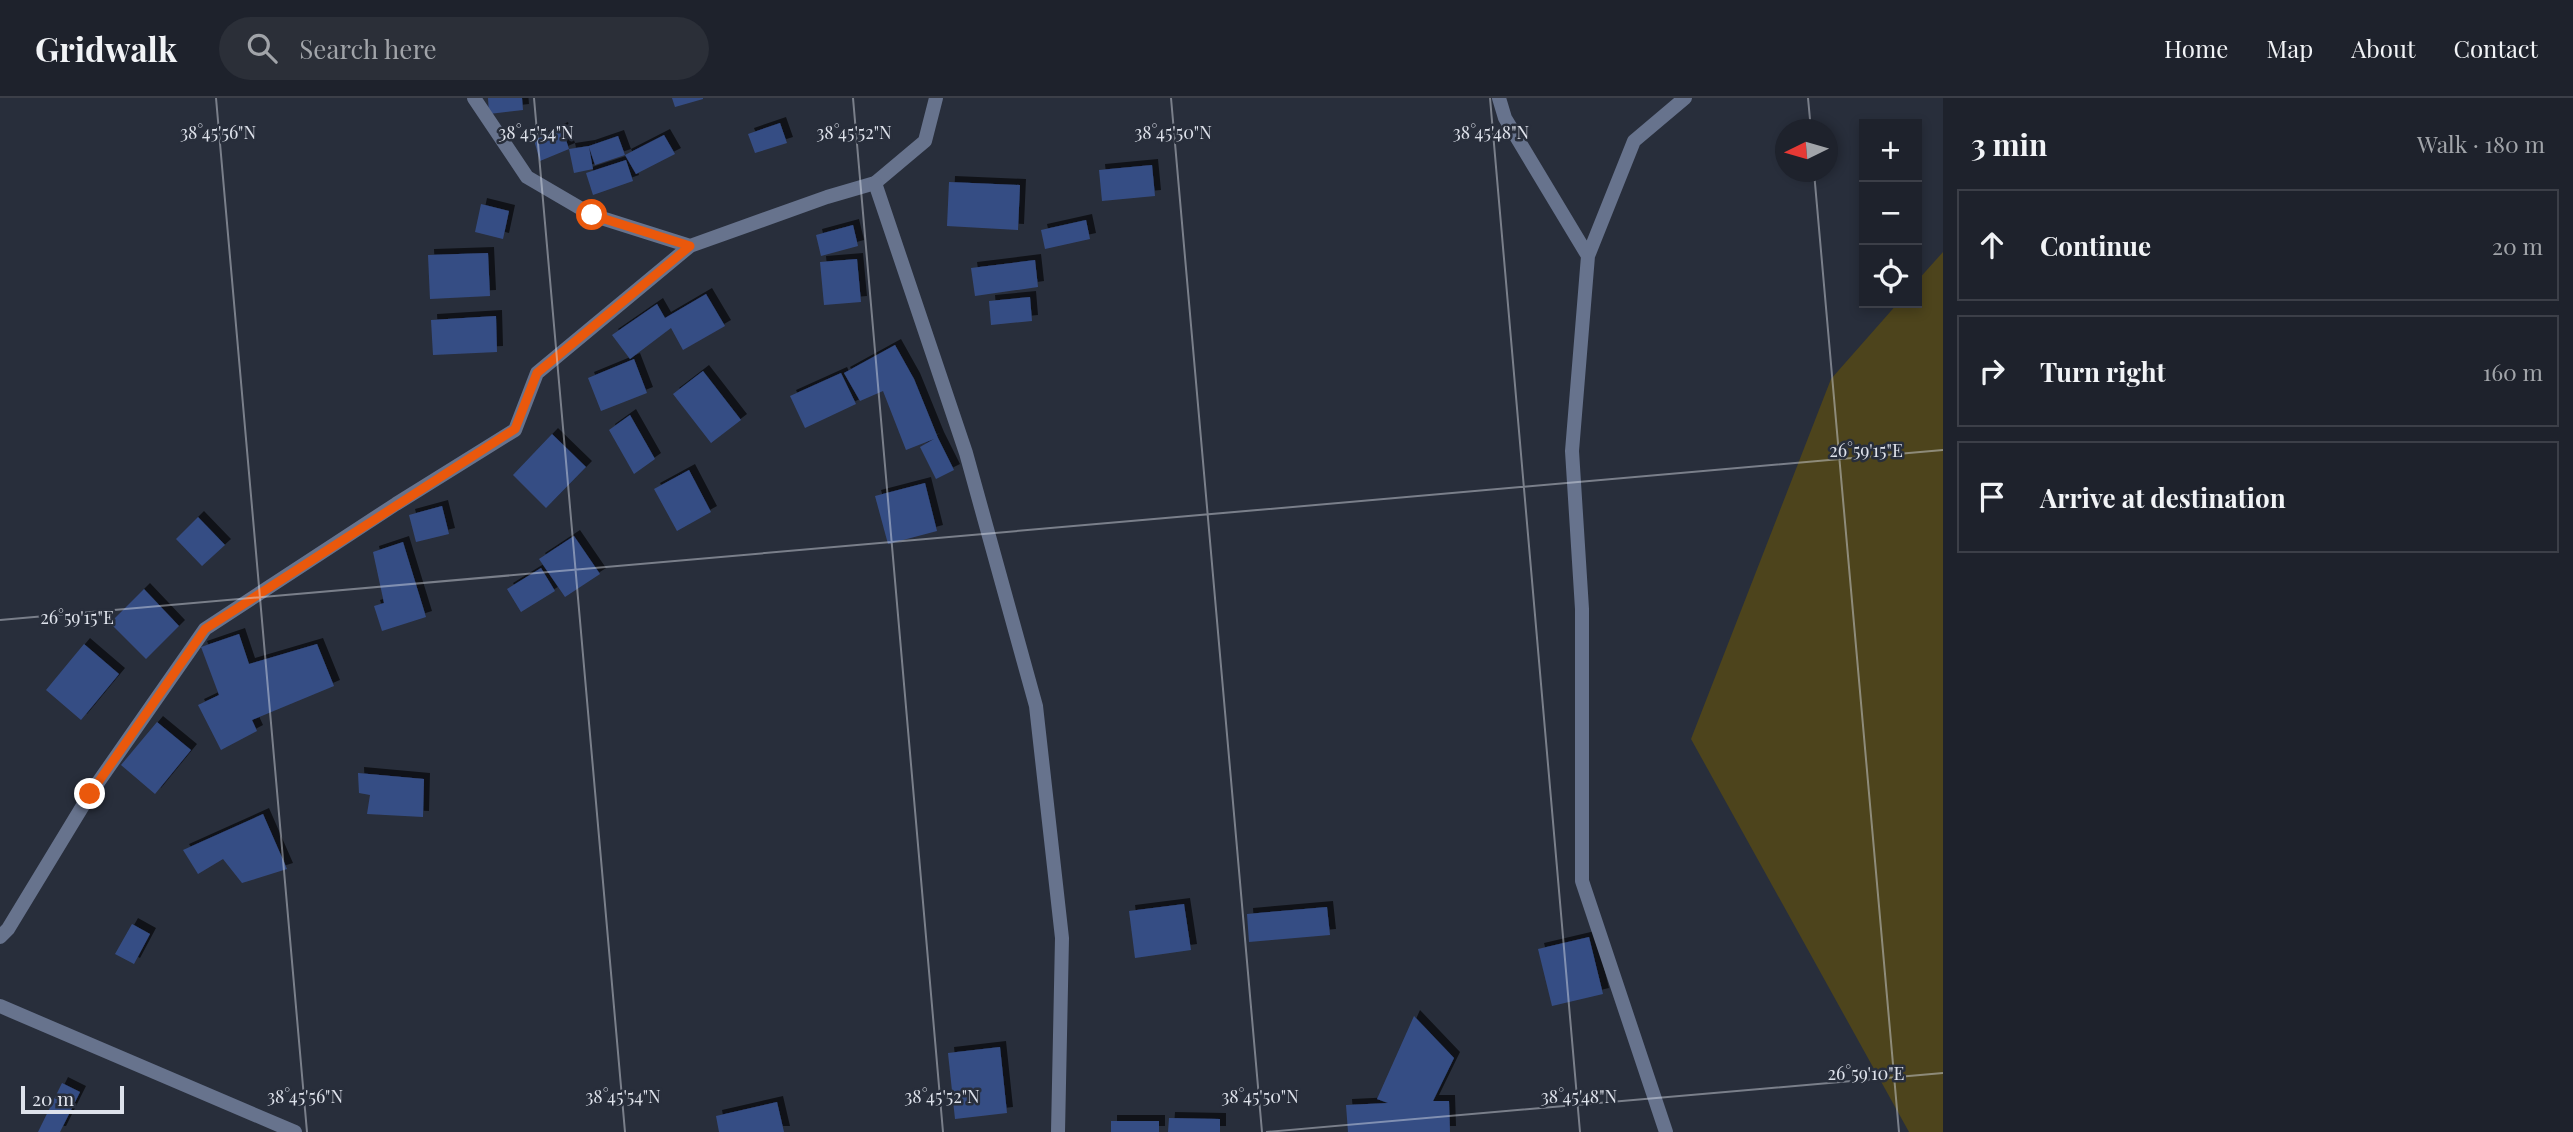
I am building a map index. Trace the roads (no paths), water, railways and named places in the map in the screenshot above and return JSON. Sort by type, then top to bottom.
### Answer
[{"type":"street","points":[[474,98],[527,177],[592,215],[690,246]]},
{"type":"street","points":[[0,937],[8,929],[90,794],[205,629],[515,429],[537,373],[690,246],[827,197],[875,183],[925,141],[936,98]]},
{"type":"street","points":[[1499,98],[1505,118],[1588,256]]},
{"type":"street","points":[[1666,1132],[1582,881],[1582,609],[1572,451],[1588,256],[1634,141],[1685,98]]},
{"type":"street","points":[[875,183],[966,453],[1036,706],[1062,938],[1058,1132]]},
{"type":"street","points":[[0,1006],[295,1132]]}]
